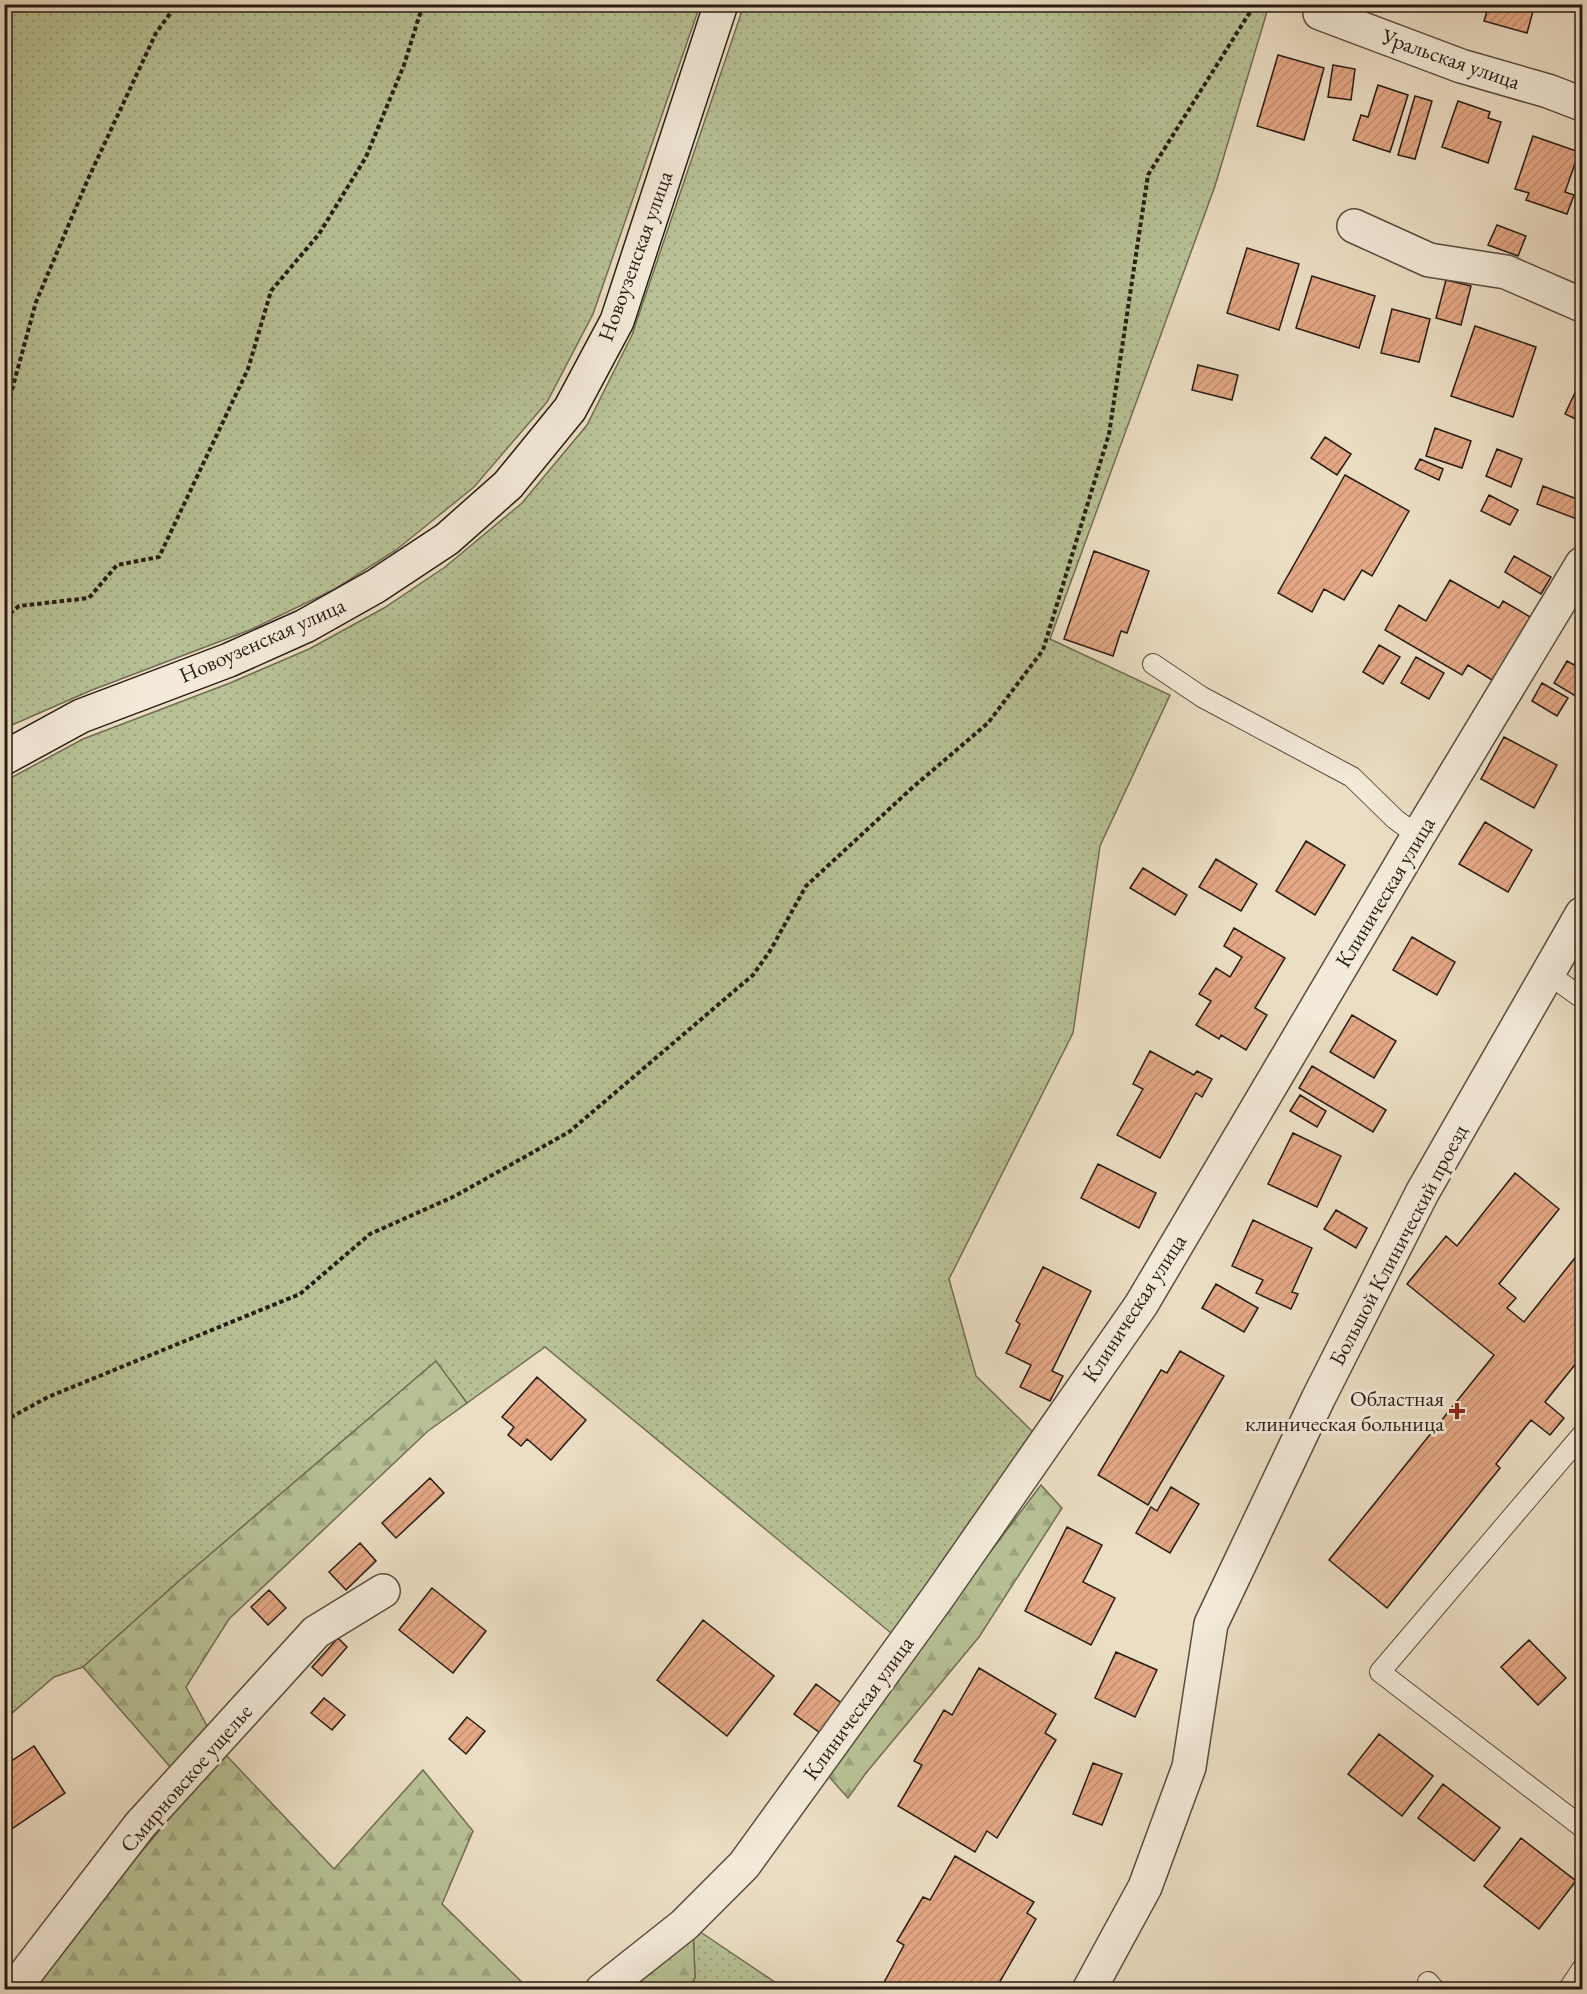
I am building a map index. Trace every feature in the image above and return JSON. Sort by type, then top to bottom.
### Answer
[{"type":"street","name":"Новоузенская улица","points":[[4,758],[81,716],[229,660],[305,626],[376,586],[447,539],[508,485],[570,409],[617,321],[722,4]]},
{"type":"street","name":"Уральская улица","points":[[1320,13],[1461,66],[1548,91],[1582,104]]},
{"type":"street","points":[[1354,226],[1429,260],[1506,272],[1582,305]]},
{"type":"street","name":"Клиническая улица","points":[[602,1989],[684,1925],[744,1866],[938,1598],[1141,1305],[1418,836],[1582,564]]},
{"type":"street","name":"Большой Клинический проезд","points":[[1089,1989],[1145,1887],[1189,1767],[1211,1624],[1318,1399],[1422,1192],[1582,914]]},
{"type":"street","name":"Смирновское ущелье","points":[[12,1989],[141,1825],[308,1640],[316,1632],[383,1592]]},
{"type":"lane","points":[[1153,664],[1202,697],[1352,777],[1395,819],[1418,836]]},
{"type":"lane","points":[[1547,973],[1582,998]]},
{"type":"lane","points":[[1582,1435],[1380,1672],[1582,1827]]},
{"type":"lane","points":[[1568,1989],[1582,1970]]},
{"type":"path","points":[[4,419],[36,302],[88,179],[156,33],[177,4]]},
{"type":"path","points":[[4,618],[19,606],[89,598],[117,565],[159,557],[249,369],[271,291],[319,234],[366,157],[404,65],[423,4]]},
{"type":"path","points":[[4,1421],[48,1397],[300,1294],[369,1234],[454,1196],[569,1132],[753,975],[770,951],[806,886],[912,788],[988,723],[1043,650],[1109,434],[1148,175],[1255,4]]},
{"type":"green space","points":[[5,4],[700,5],[593,314],[547,402],[474,487],[396,550],[335,589],[250,630],[92,690],[5,728]]},
{"type":"green space","points":[[744,5],[1269,5],[1215,186],[1050,639],[1170,695],[1100,846],[1073,1033],[949,1279],[976,1376],[1035,1434],[897,1638],[545,1347],[467,1403],[435,1362],[179,1581],[83,1667],[54,1677],[5,1719],[5,781],[83,739],[230,683],[309,649],[384,608],[445,567],[522,503],[587,425],[632,335]]},
{"type":"green space","points":[[436,1361],[467,1403],[428,1431],[229,1619],[186,1687],[212,1735],[172,1769],[83,1667],[179,1581]]},
{"type":"green space","points":[[1041,1485],[1062,1508],[979,1637],[866,1773],[848,1798],[824,1771]]},
{"type":"green space","points":[[224,1753],[334,1869],[423,1770],[473,1831],[442,1904],[529,1989],[26,1990]]},
{"type":"green space","points":[[693,1927],[785,1989],[690,1990],[695,1977]]},
{"type":"green space","points":[[693,1927],[695,1977],[690,1989],[623,1990]]},
{"type":"building","points":[[1489,4],[1535,4],[1527,33],[1484,21]]},
{"type":"building","points":[[1278,55],[1324,68],[1304,140],[1257,126]]},
{"type":"building","points":[[1333,65],[1355,69],[1351,100],[1328,97]]},
{"type":"building","points":[[1378,85],[1408,95],[1390,152],[1353,140],[1361,115],[1368,117]]},
{"type":"building","points":[[1415,96],[1432,101],[1415,159],[1398,155]]},
{"type":"building","points":[[1458,101],[1490,112],[1488,118],[1501,122],[1488,163],[1442,147]]},
{"type":"building","points":[[1533,136],[1579,152],[1565,192],[1574,195],[1567,214],[1526,200],[1529,193],[1515,189]]},
{"type":"building","points":[[1497,225],[1526,236],[1518,256],[1488,245]]},
{"type":"building","points":[[1247,248],[1299,264],[1279,330],[1227,313]]},
{"type":"building","points":[[1312,276],[1375,296],[1359,348],[1296,328]]},
{"type":"building","points":[[1446,280],[1471,286],[1461,325],[1436,318]]},
{"type":"building","points":[[1392,309],[1430,319],[1419,362],[1381,353]]},
{"type":"building","points":[[1475,326],[1536,347],[1513,417],[1451,396]]},
{"type":"building","points":[[1198,365],[1238,375],[1232,400],[1192,390]]},
{"type":"building","points":[[1582,378],[1582,422],[1565,414]]},
{"type":"building","points":[[1435,428],[1471,441],[1462,468],[1426,456]]},
{"type":"building","points":[[1325,437],[1351,454],[1337,475],[1311,458]]},
{"type":"building","points":[[1497,449],[1522,459],[1511,487],[1486,476]]},
{"type":"building","points":[[1420,459],[1443,469],[1439,480],[1415,469]]},
{"type":"building","points":[[1345,475],[1409,511],[1372,576],[1362,570],[1344,600],[1324,589],[1312,612],[1278,593]]},
{"type":"building","points":[[1543,486],[1582,501],[1582,521],[1537,504]]},
{"type":"building","points":[[1489,495],[1518,510],[1510,525],[1481,511]]},
{"type":"building","points":[[1094,551],[1149,571],[1127,633],[1121,631],[1113,656],[1064,639]]},
{"type":"building","points":[[1514,556],[1551,577],[1541,594],[1505,572]]},
{"type":"building","points":[[1450,580],[1499,608],[1503,601],[1532,618],[1495,682],[1468,665],[1462,675],[1385,630],[1399,605],[1426,621]]},
{"type":"building","points":[[1379,645],[1400,657],[1383,684],[1363,672]]},
{"type":"building","points":[[1582,650],[1582,700],[1554,683],[1567,661],[1574,665]]},
{"type":"building","points":[[1416,657],[1444,673],[1429,699],[1401,683]]},
{"type":"building","points":[[1542,683],[1568,698],[1557,716],[1532,701]]},
{"type":"building","points":[[1504,737],[1557,765],[1534,808],[1481,779]]},
{"type":"building","points":[[1485,822],[1532,850],[1508,892],[1459,864]]},
{"type":"building","points":[[1306,841],[1345,865],[1315,915],[1276,891]]},
{"type":"building","points":[[1216,859],[1257,884],[1241,911],[1199,887]]},
{"type":"building","points":[[1143,868],[1187,895],[1175,915],[1130,888]]},
{"type":"building","points":[[1234,928],[1285,958],[1255,1008],[1267,1015],[1246,1050],[1221,1035],[1219,1039],[1196,1025],[1211,1001],[1199,994],[1216,968],[1230,977],[1242,957],[1224,946]]},
{"type":"building","points":[[1412,937],[1455,962],[1437,995],[1393,970]]},
{"type":"building","points":[[1352,1015],[1396,1041],[1374,1078],[1330,1052]]},
{"type":"building","points":[[1150,1051],[1194,1075],[1197,1071],[1212,1079],[1202,1097],[1196,1093],[1160,1158],[1117,1135],[1143,1089],[1133,1084]]},
{"type":"building","points":[[1312,1066],[1386,1110],[1373,1132],[1299,1088]]},
{"type":"building","points":[[1300,1095],[1326,1111],[1317,1127],[1290,1111]]},
{"type":"building","points":[[1293,1133],[1341,1156],[1317,1207],[1268,1184]]},
{"type":"building","points":[[1098,1164],[1156,1193],[1139,1228],[1081,1198]]},
{"type":"building","points":[[1515,1173],[1559,1209],[1499,1284],[1516,1298],[1507,1308],[1524,1322],[1582,1249],[1582,1356],[1545,1402],[1564,1418],[1550,1435],[1531,1420],[1496,1464],[1500,1468],[1387,1608],[1329,1560],[1494,1355],[1407,1284],[1446,1236],[1457,1246]]},
{"type":"building","points":[[1336,1210],[1367,1228],[1356,1248],[1324,1229]]},
{"type":"building","points":[[1253,1220],[1312,1248],[1292,1292],[1298,1294],[1291,1309],[1256,1293],[1263,1280],[1232,1266]]},
{"type":"building","points":[[1043,1267],[1091,1291],[1052,1371],[1063,1376],[1050,1401],[1020,1387],[1031,1365],[1006,1353],[1020,1324],[1016,1321]]},
{"type":"building","points":[[1216,1284],[1258,1308],[1244,1332],[1202,1308]]},
{"type":"building","points":[[1180,1351],[1224,1376],[1148,1505],[1098,1475],[1161,1370],[1167,1373]]},
{"type":"building","points":[[537,1377],[586,1420],[551,1460],[527,1439],[521,1446],[508,1435],[514,1427],[502,1417]]},
{"type":"building","points":[[430,1478],[444,1493],[396,1538],[382,1523]]},
{"type":"building","points":[[1171,1487],[1199,1504],[1170,1553],[1136,1533],[1151,1507],[1157,1511]]},
{"type":"building","points":[[1067,1527],[1102,1545],[1083,1582],[1115,1598],[1091,1645],[1025,1611]]},
{"type":"building","points":[[360,1543],[376,1561],[346,1590],[329,1572]]},
{"type":"building","points":[[432,1588],[486,1631],[453,1673],[399,1630]]},
{"type":"building","points":[[269,1590],[286,1608],[268,1625],[251,1607]]},
{"type":"building","points":[[703,1620],[774,1676],[727,1736],[657,1680]]},
{"type":"building","points":[[338,1638],[347,1647],[322,1676],[312,1667]]},
{"type":"building","points":[[1529,1640],[1566,1678],[1538,1705],[1501,1667]]},
{"type":"building","points":[[1116,1652],[1157,1670],[1135,1717],[1095,1698]]},
{"type":"building","points":[[979,1668],[1056,1714],[1045,1733],[1056,1740],[997,1838],[987,1831],[975,1852],[898,1806],[922,1765],[914,1761],[944,1710],[952,1715]]},
{"type":"building","points":[[816,1684],[844,1705],[823,1735],[794,1714]]},
{"type":"building","points":[[324,1698],[345,1715],[332,1730],[311,1713]]},
{"type":"building","points":[[467,1717],[485,1731],[466,1754],[449,1739]]},
{"type":"building","points":[[1379,1734],[1433,1776],[1402,1816],[1348,1774]]},
{"type":"building","points":[[34,1746],[65,1793],[4,1834],[4,1766]]},
{"type":"building","points":[[1093,1763],[1122,1774],[1102,1825],[1073,1814]]},
{"type":"building","points":[[1443,1784],[1500,1828],[1474,1861],[1418,1818]]},
{"type":"building","points":[[1521,1838],[1576,1881],[1539,1929],[1484,1886]]},
{"type":"building","points":[[955,1856],[1034,1902],[1027,1913],[1036,1919],[995,1990],[880,1990],[904,1945],[897,1941],[923,1897],[930,1900]]},
{"type":"place","name":"Областная клиническая больница","points":[[1457,1411]]}]
